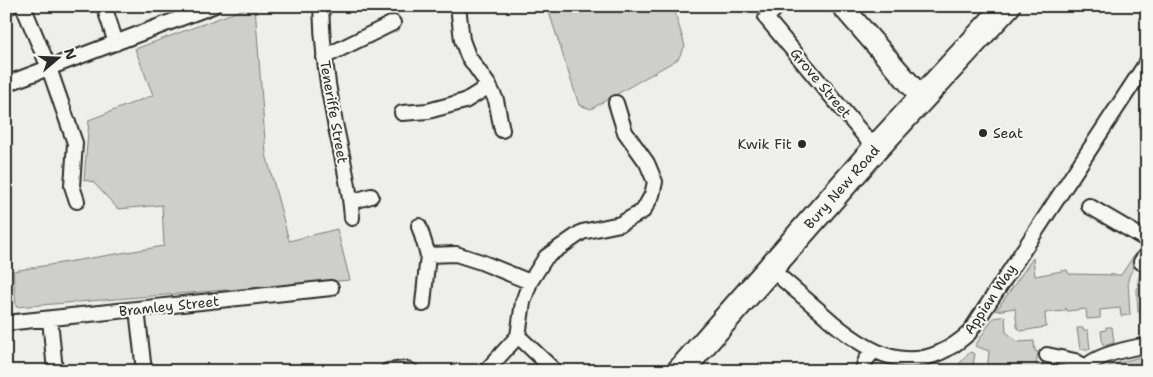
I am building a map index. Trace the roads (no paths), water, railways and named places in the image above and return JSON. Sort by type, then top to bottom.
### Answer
[{"type":"highway","name":"Bury New Road","points":[[680,371],[876,148],[1007,6]]},
{"type":"main road","points":[[842,6],[922,98]]},
{"type":"street","points":[[6,8],[11,6]]},
{"type":"street","points":[[23,6],[49,68],[75,143],[72,186],[77,201]]},
{"type":"street","points":[[104,6],[116,43]]},
{"type":"street","points":[[6,84],[213,6]]},
{"type":"street","name":"Teneriffe Street","points":[[321,6],[324,57],[351,202],[352,218]]},
{"type":"street","points":[[459,6],[462,40],[468,56],[489,86],[496,100],[502,130]]},
{"type":"street","name":"Grove Street","points":[[778,6],[766,18],[876,148]]},
{"type":"street","points":[[324,57],[393,23]]},
{"type":"street","name":"Appian Way","points":[[770,268],[871,354],[894,365],[906,367],[941,362],[969,332],[1147,62]]},
{"type":"street","points":[[402,114],[447,106],[465,100],[489,86]]},
{"type":"street","points":[[486,371],[518,336],[522,302],[530,282],[546,257],[582,232],[620,224],[643,211],[652,195],[655,182],[647,163],[625,132],[616,104]]},
{"type":"street","points":[[351,202],[371,196]]},
{"type":"street","points":[[1090,206],[1147,240]]},
{"type":"street","points":[[419,226],[428,255],[423,304]]},
{"type":"street","points":[[428,255],[456,254],[530,282]]},
{"type":"street","name":"Bramley Street","points":[[6,323],[332,288]]},
{"type":"street","points":[[137,309],[144,371]]},
{"type":"street","points":[[50,319],[55,371]]},
{"type":"street","points":[[518,336],[555,371]]},
{"type":"street","points":[[1047,355],[1075,361],[1084,369],[1091,362],[1100,358],[1147,345]]},
{"type":"street","points":[[862,371],[871,354]]},
{"type":"street","points":[[388,371],[405,368],[412,371]]},
{"type":"place","name":"Seat","points":[[983,133]]},
{"type":"place","name":"Kwik Fit","points":[[802,144]]}]
